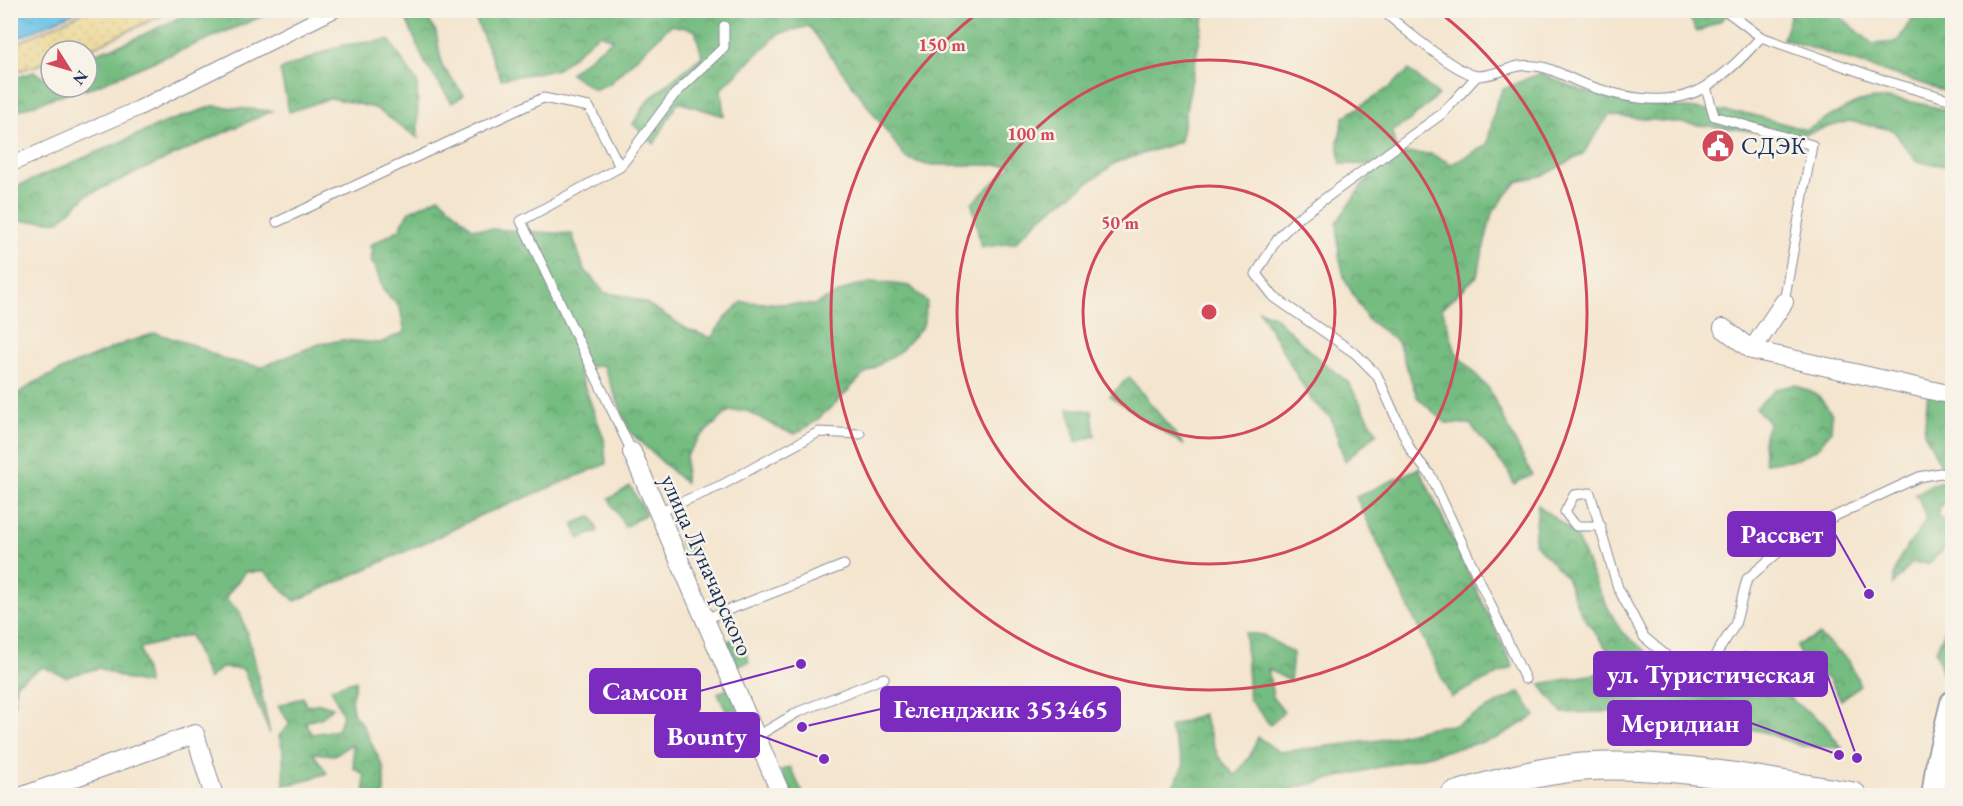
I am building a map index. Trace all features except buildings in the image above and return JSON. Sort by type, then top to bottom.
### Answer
[{"type":"main road","points":[[1454,795],[1549,771],[1606,766],[1657,767],[1696,771],[1851,795]]},
{"type":"street","points":[[10,165],[139,108],[335,10]]},
{"type":"street","points":[[1752,350],[1784,302]]},
{"type":"street","points":[[1723,328],[1752,350],[1953,395]]},
{"type":"street","name":"улица Луначарского","points":[[632,452],[782,795]]},
{"type":"street","points":[[1933,795],[1938,759],[1953,702]]},
{"type":"street","points":[[23,795],[195,734],[214,795]]},
{"type":"lane","points":[[1382,10],[1424,45],[1477,76],[1501,73],[1521,65],[1544,67],[1584,84],[1636,98],[1672,99],[1706,87],[1737,63],[1761,37]]},
{"type":"lane","points":[[1725,10],[1761,37],[1886,81],[1953,100]]},
{"type":"lane","points":[[632,452],[521,221],[620,166],[674,95],[724,47],[724,26]]},
{"type":"lane","points":[[1477,76],[1443,112],[1298,218],[1277,239],[1256,274],[1274,297],[1356,354],[1377,375],[1411,451],[1431,476],[1525,679]]},
{"type":"lane","points":[[1706,87],[1714,116],[1812,145],[1784,302]]},
{"type":"lane","points":[[277,222],[543,98],[588,107],[620,166]]},
{"type":"lane","points":[[658,512],[722,485],[819,432],[860,434]]},
{"type":"lane","points":[[1601,526],[1576,526],[1565,512],[1574,495],[1590,493],[1601,526],[1618,588],[1644,637],[1675,663],[1711,662],[1735,625],[1747,579],[1803,531],[1919,477],[1940,473],[1953,475]]},
{"type":"lane","points":[[705,619],[844,565]]},
{"type":"lane","points":[[756,737],[798,712],[884,678]]},
{"type":"green space","points":[[195,10],[275,11],[99,85],[99,52],[128,42]]},
{"type":"green space","points":[[413,11],[423,11],[436,32],[442,66],[464,95],[452,103],[425,63],[406,19]]},
{"type":"green space","points":[[472,11],[1205,11],[1180,142],[1117,162],[1042,216],[1016,242],[981,248],[972,203],[1012,165],[927,165],[906,158],[809,26],[778,34],[721,89],[724,116],[678,102],[654,144],[633,124],[648,100],[702,56],[695,30],[671,25],[610,83],[594,90],[570,73],[613,39],[599,34],[558,69],[501,79]]},
{"type":"green space","points":[[1686,11],[1731,11],[1722,20],[1697,32]]},
{"type":"green space","points":[[1792,11],[1834,11],[1873,44],[1897,42],[1917,11],[1952,11],[1952,70],[1947,78],[1952,82],[1952,93],[1783,39]]},
{"type":"green space","points":[[389,40],[417,82],[418,138],[375,108],[331,98],[289,112],[280,70],[342,45]]},
{"type":"green space","points":[[1409,70],[1438,95],[1413,118],[1392,132],[1397,153],[1431,154],[1452,164],[1487,145],[1497,100],[1503,89],[1540,73],[1583,91],[1645,104],[1749,114],[1806,130],[1860,102],[1895,99],[1918,103],[1952,111],[1952,167],[1916,161],[1893,130],[1849,121],[1798,136],[1609,115],[1583,154],[1544,175],[1517,182],[1492,213],[1477,276],[1442,308],[1456,353],[1489,389],[1532,475],[1514,484],[1508,471],[1470,424],[1446,423],[1417,397],[1398,342],[1367,319],[1345,280],[1339,256],[1337,222],[1361,187],[1380,165],[1341,164],[1338,142],[1344,117],[1387,89]]},
{"type":"green space","points":[[34,72],[39,75],[39,99],[50,99],[11,113],[11,79]]},
{"type":"green space","points":[[213,106],[272,111],[87,195],[59,221],[11,221],[11,189],[167,122]]},
{"type":"green space","points":[[439,197],[472,228],[572,234],[584,269],[605,293],[626,296],[646,303],[687,329],[711,338],[728,315],[742,302],[814,305],[853,286],[876,282],[910,286],[927,302],[923,326],[900,351],[863,375],[815,422],[795,434],[778,428],[747,411],[729,411],[699,438],[686,456],[685,483],[630,432],[603,365],[578,369],[604,439],[606,464],[485,513],[444,534],[295,601],[265,572],[245,572],[225,598],[240,612],[253,653],[270,734],[243,669],[221,668],[208,679],[190,635],[140,648],[148,684],[129,680],[99,668],[66,677],[43,667],[16,683],[14,706],[11,705],[11,398],[34,383],[70,366],[156,333],[196,346],[226,360],[262,367],[319,344],[343,340],[380,343],[405,332],[400,308],[383,290],[375,266],[370,261],[373,250],[369,246],[400,229],[408,212]]},
{"type":"green space","points":[[1259,310],[1274,316],[1314,355],[1348,382],[1377,433],[1345,461],[1331,418],[1312,401]]},
{"type":"green space","points":[[1129,377],[1184,445],[1110,396]]},
{"type":"green space","points":[[1795,385],[1818,395],[1832,414],[1831,431],[1818,448],[1798,459],[1765,463],[1763,442],[1769,423],[1756,408],[1776,389]]},
{"type":"green space","points":[[1928,392],[1952,398],[1952,463],[1942,467],[1924,432]]},
{"type":"green space","points":[[1068,408],[1092,411],[1095,436],[1076,442]]},
{"type":"green space","points":[[1419,468],[1513,667],[1451,697],[1356,497]]},
{"type":"green space","points":[[1952,481],[1952,499],[1940,507],[1937,516],[1947,523],[1952,542],[1929,563],[1912,563],[1893,585],[1901,556],[1926,519],[1915,494],[1938,482]]},
{"type":"green space","points":[[630,486],[646,514],[625,527],[609,499]]},
{"type":"green space","points":[[1538,505],[1575,534],[1600,593],[1621,631],[1661,664],[1693,670],[1711,662],[1744,654],[1767,681],[1823,723],[1842,748],[1802,746],[1761,731],[1740,728],[1673,710],[1562,713],[1540,684],[1601,673],[1611,655],[1579,610],[1566,577],[1534,543]]},
{"type":"green space","points":[[592,516],[598,531],[579,539],[573,524]]},
{"type":"green space","points":[[690,537],[697,550],[686,556],[679,543]]},
{"type":"green space","points":[[1952,614],[1952,647],[1943,674],[1936,651]]},
{"type":"green space","points":[[1245,633],[1263,635],[1293,653],[1290,681],[1268,669],[1273,697],[1284,712],[1270,725],[1249,699]]},
{"type":"green space","points":[[1819,635],[1849,661],[1860,685],[1841,700],[1829,679],[1802,666],[1797,645]]},
{"type":"green space","points":[[741,637],[749,662],[737,666],[728,641]]},
{"type":"green space","points":[[356,680],[351,701],[354,715],[362,724],[384,769],[384,795],[365,795],[364,775],[354,768],[352,744],[334,755],[313,753],[327,773],[284,785],[283,750],[279,736],[290,724],[278,706],[303,697],[306,706],[320,703],[333,707],[321,718],[305,722],[312,734],[337,730],[343,716],[331,688]]},
{"type":"green space","points":[[730,688],[741,715],[730,720],[718,693]]},
{"type":"green space","points":[[1520,692],[1535,716],[1495,739],[1272,795],[1171,796],[1170,792],[1184,764],[1169,727],[1203,714],[1218,756],[1235,776],[1250,756],[1258,737],[1279,752],[1380,740],[1431,727],[1455,725]]},
{"type":"green space","points":[[790,767],[804,795],[792,795],[780,771]]},
{"type":"sand","points":[[86,11],[171,11],[99,45],[99,39],[39,39],[39,65],[11,73],[11,46]]},
{"type":"water","points":[[11,10],[78,10],[78,11],[11,41]]},
{"type":"place","name":"СДЭК","points":[[1718,146]]},
{"type":"place","name":"Рассвет","points":[[1869,594]]},
{"type":"place","name":"Самсон","points":[[801,664]]},
{"type":"place","name":"Геленджик 353465","points":[[802,727]]},
{"type":"place","name":"Меридиан","points":[[1839,755]]},
{"type":"place","name":"ул. Туристическая","points":[[1857,758]]},
{"type":"place","name":"Bounty","points":[[824,759]]}]
